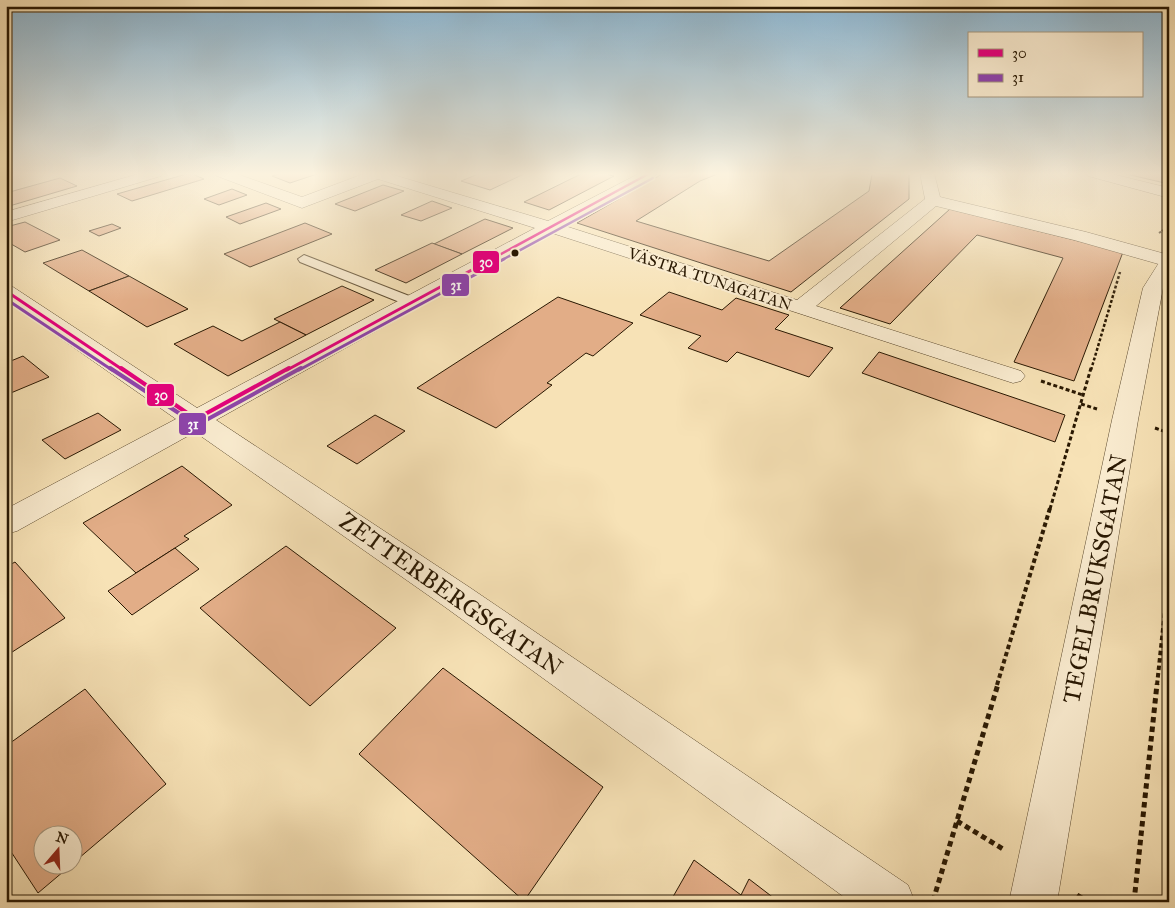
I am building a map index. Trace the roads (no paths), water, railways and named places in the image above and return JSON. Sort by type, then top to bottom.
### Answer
[{"type":"street","name":"VÄSTRA TUNAGATAN","points":[[513,215],[1013,376]]},
{"type":"street","points":[[6,523],[571,215]]},
{"type":"street","points":[[800,308],[914,215]]},
{"type":"street","points":[[993,215],[1169,261]]},
{"type":"street","name":"TEGELBRUKSGATAN","points":[[1033,902],[1125,420],[1153,288],[1169,261]]},
{"type":"street","name":"ZETTERBERGSGATAN","points":[[6,291],[457,597],[891,902]]},
{"type":"lane","points":[[304,259],[412,302]]}]
